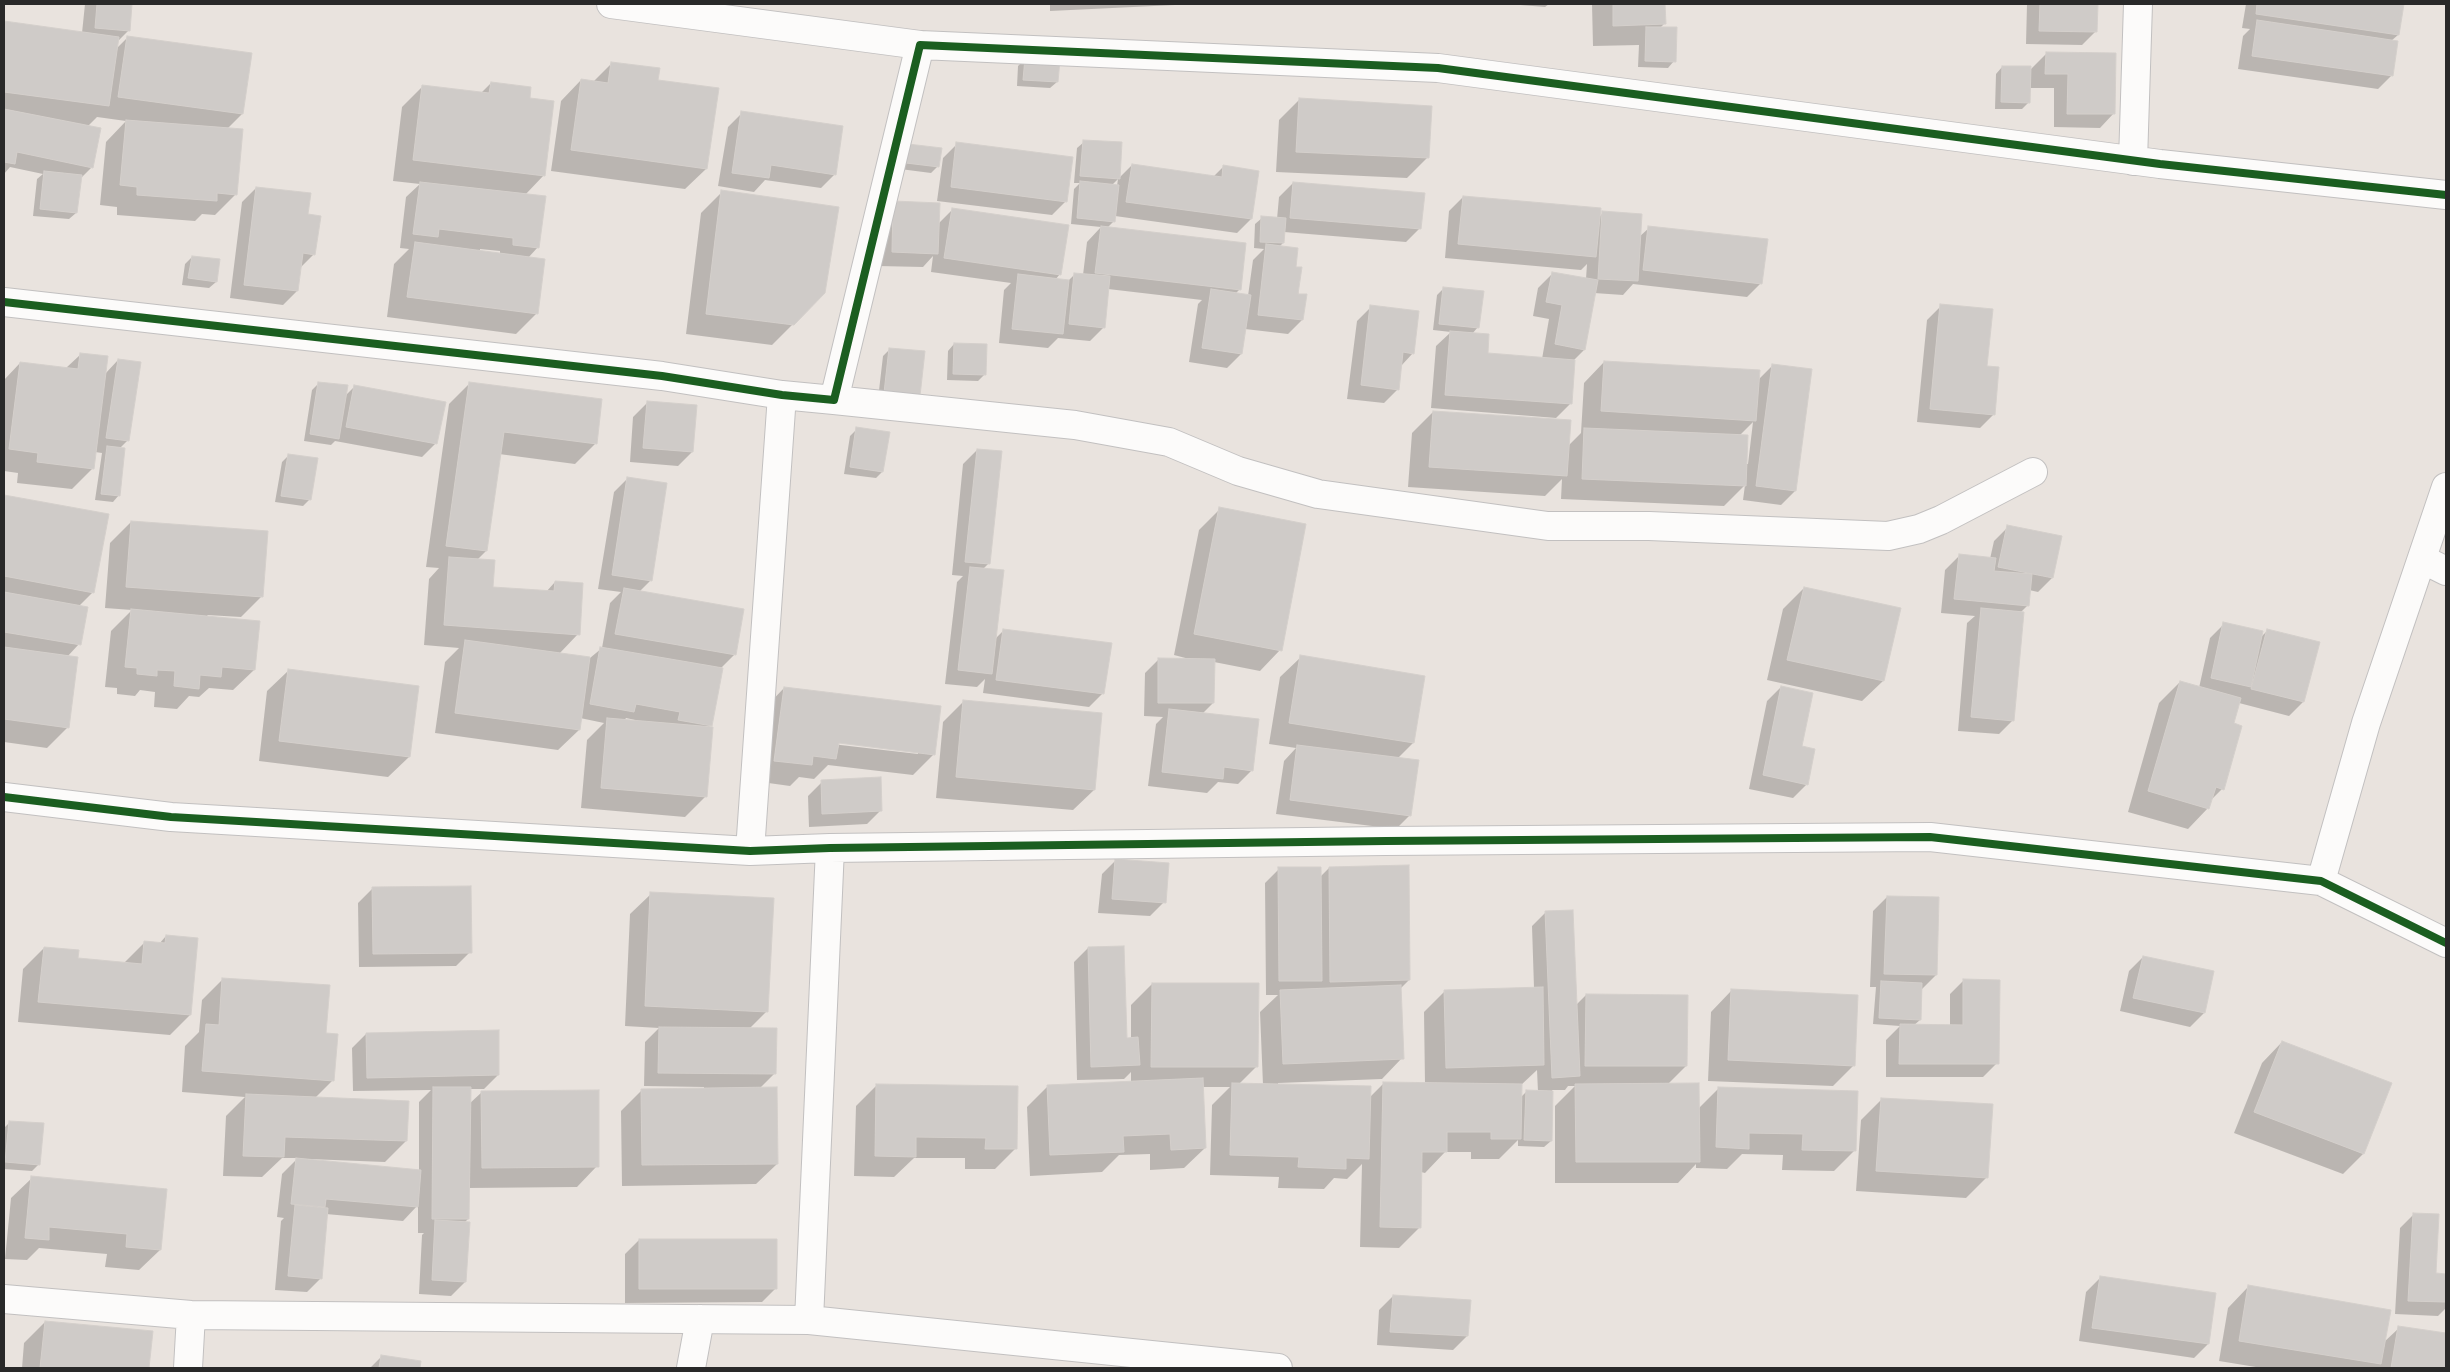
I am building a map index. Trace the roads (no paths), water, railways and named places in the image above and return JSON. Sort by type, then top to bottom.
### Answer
[{"type":"street","points":[[611,4],[920,45],[1438,68],[2133,161],[2446,194]]},
{"type":"street","points":[[2133,161],[2138,4]]},
{"type":"street","points":[[834,400],[920,45]]},
{"type":"street","points":[[4,302],[662,376],[782,395],[1075,425],[1169,442],[1238,471],[1318,494],[1548,526],[1649,526],[1888,536],[1919,529],[1941,520],[2033,472]]},
{"type":"street","points":[[750,851],[782,395]]},
{"type":"street","points":[[2320,881],[2366,723],[2446,487]]},
{"type":"street","points":[[2422,558],[2446,571]]},
{"type":"street","points":[[4,797],[171,817],[750,851],[830,848],[1930,837],[2320,881],[2446,943]]},
{"type":"street","points":[[809,1320],[830,848]]},
{"type":"street","points":[[4,1299],[190,1316],[809,1320],[1278,1368]]},
{"type":"street","points":[[188,1368],[190,1316]]},
{"type":"street","points":[[691,1368],[700,1319]]}]
